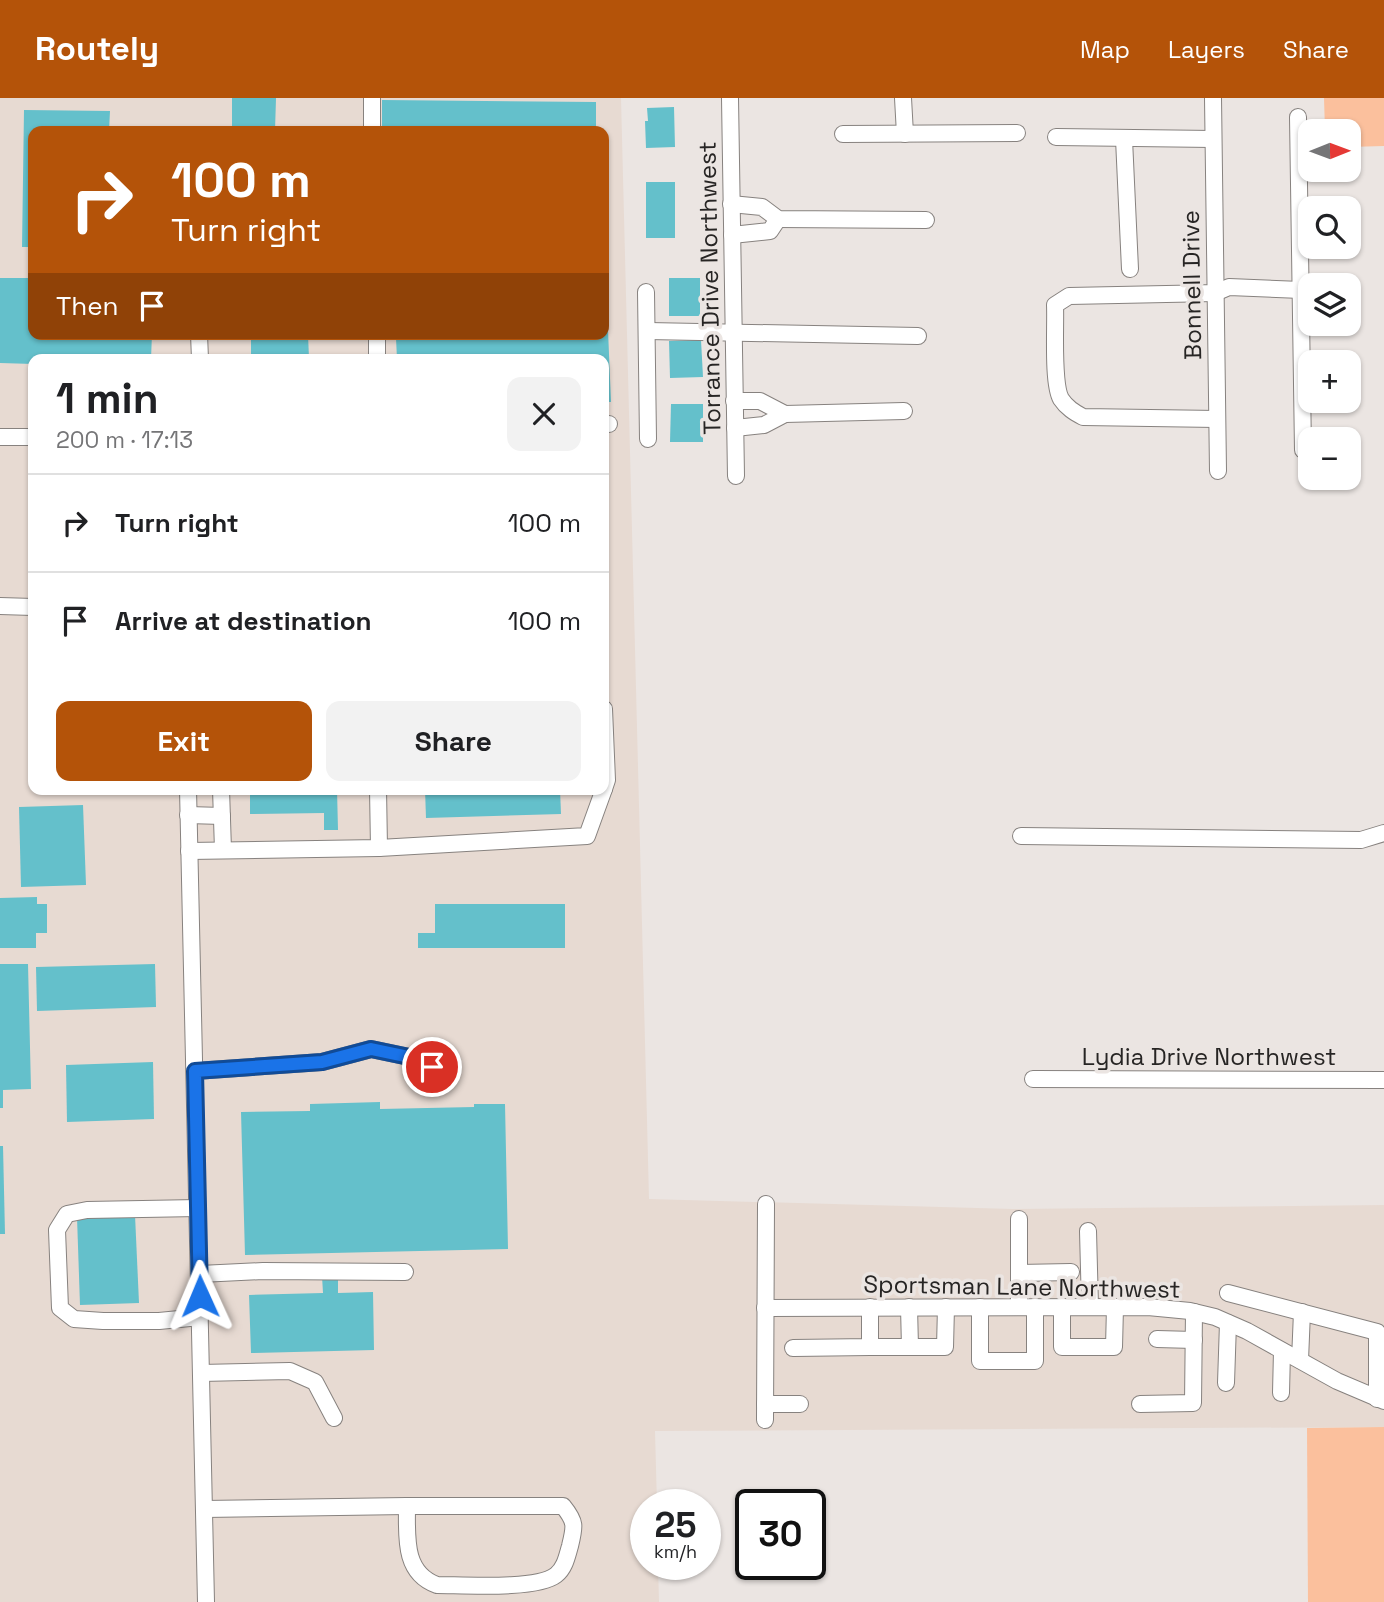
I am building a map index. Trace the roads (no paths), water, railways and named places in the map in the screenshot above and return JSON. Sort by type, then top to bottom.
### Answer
[{"type":"street","points":[[372,98],[372,126]]},
{"type":"street","name":"Torrance Drive Northwest","points":[[730,98],[736,476]]},
{"type":"street","points":[[903,98],[905,134]]},
{"type":"street","name":"Bonnell Drive","points":[[1213,98],[1218,471]]},
{"type":"street","points":[[1298,117],[1301,273]]},
{"type":"street","points":[[843,134],[1017,133]]},
{"type":"street","points":[[1056,137],[1213,139]]},
{"type":"street","points":[[1124,139],[1130,269]]},
{"type":"street","points":[[731,204],[762,207],[778,219],[926,220]]},
{"type":"street","points":[[732,235],[770,231],[778,219]]},
{"type":"street","points":[[1217,419],[1083,417],[1070,410],[1061,398],[1057,385],[1055,305],[1069,296],[1215,293],[1229,287],[1298,290]]},
{"type":"street","points":[[646,292],[648,439]]},
{"type":"street","points":[[648,331],[918,336]]},
{"type":"street","points":[[1302,336],[1303,427]]},
{"type":"street","points":[[734,401],[760,401],[785,414]]},
{"type":"street","points":[[735,428],[764,425],[785,414],[904,411]]},
{"type":"street","points":[[0,438],[28,438]]},
{"type":"street","points":[[0,606],[28,607]]},
{"type":"street","points":[[188,795],[206,1602]]},
{"type":"street","points":[[221,795],[223,850]]},
{"type":"street","points":[[378,795],[379,848]]},
{"type":"street","points":[[189,851],[379,848],[587,836],[602,795]]},
{"type":"street","points":[[188,815],[222,816]]},
{"type":"street","points":[[1021,836],[1361,840],[1384,833]]},
{"type":"street","points":[[195,1071],[322,1062],[371,1049],[414,1058],[432,1067]]},
{"type":"street","name":"Lydia Drive Northwest","points":[[1033,1079],[1384,1080]]},
{"type":"street","points":[[766,1204],[765,1412],[800,1404]]},
{"type":"street","points":[[198,1208],[87,1210],[67,1214],[57,1230],[60,1308],[74,1319],[159,1321],[200,1317]]},
{"type":"street","points":[[980,1307],[980,1361],[1035,1362],[1019,1273],[1020,1219]]},
{"type":"street","points":[[1088,1231],[1090,1307]]},
{"type":"street","points":[[200,1274],[263,1271],[405,1272]]},
{"type":"street","points":[[1019,1273],[1071,1272]]},
{"type":"street","points":[[1228,1293],[1377,1332],[1381,1400]]},
{"type":"street","points":[[870,1307],[870,1347]]},
{"type":"street","points":[[909,1307],[910,1347]]},
{"type":"street","points":[[793,1348],[945,1347],[946,1307]]},
{"type":"street","points":[[1062,1307],[1062,1347],[1114,1347],[1115,1307]]},
{"type":"street","name":"Sportsman Lane Northwest","points":[[765,1308],[1148,1307],[1194,1312],[1228,1323],[1381,1400]]},
{"type":"street","points":[[1140,1404],[1193,1403],[1194,1312]]},
{"type":"street","points":[[1300,1360],[1302,1312]]},
{"type":"street","points":[[1226,1382],[1228,1323]]},
{"type":"street","points":[[1157,1339],[1194,1340]]},
{"type":"street","points":[[1281,1393],[1282,1351]]},
{"type":"street","points":[[201,1373],[290,1371],[314,1382],[334,1418]]},
{"type":"street","points":[[204,1509],[407,1506],[563,1506],[573,1519],[574,1532],[566,1563],[556,1575],[538,1583],[437,1585],[424,1580],[415,1569],[407,1549],[407,1506]]}]
